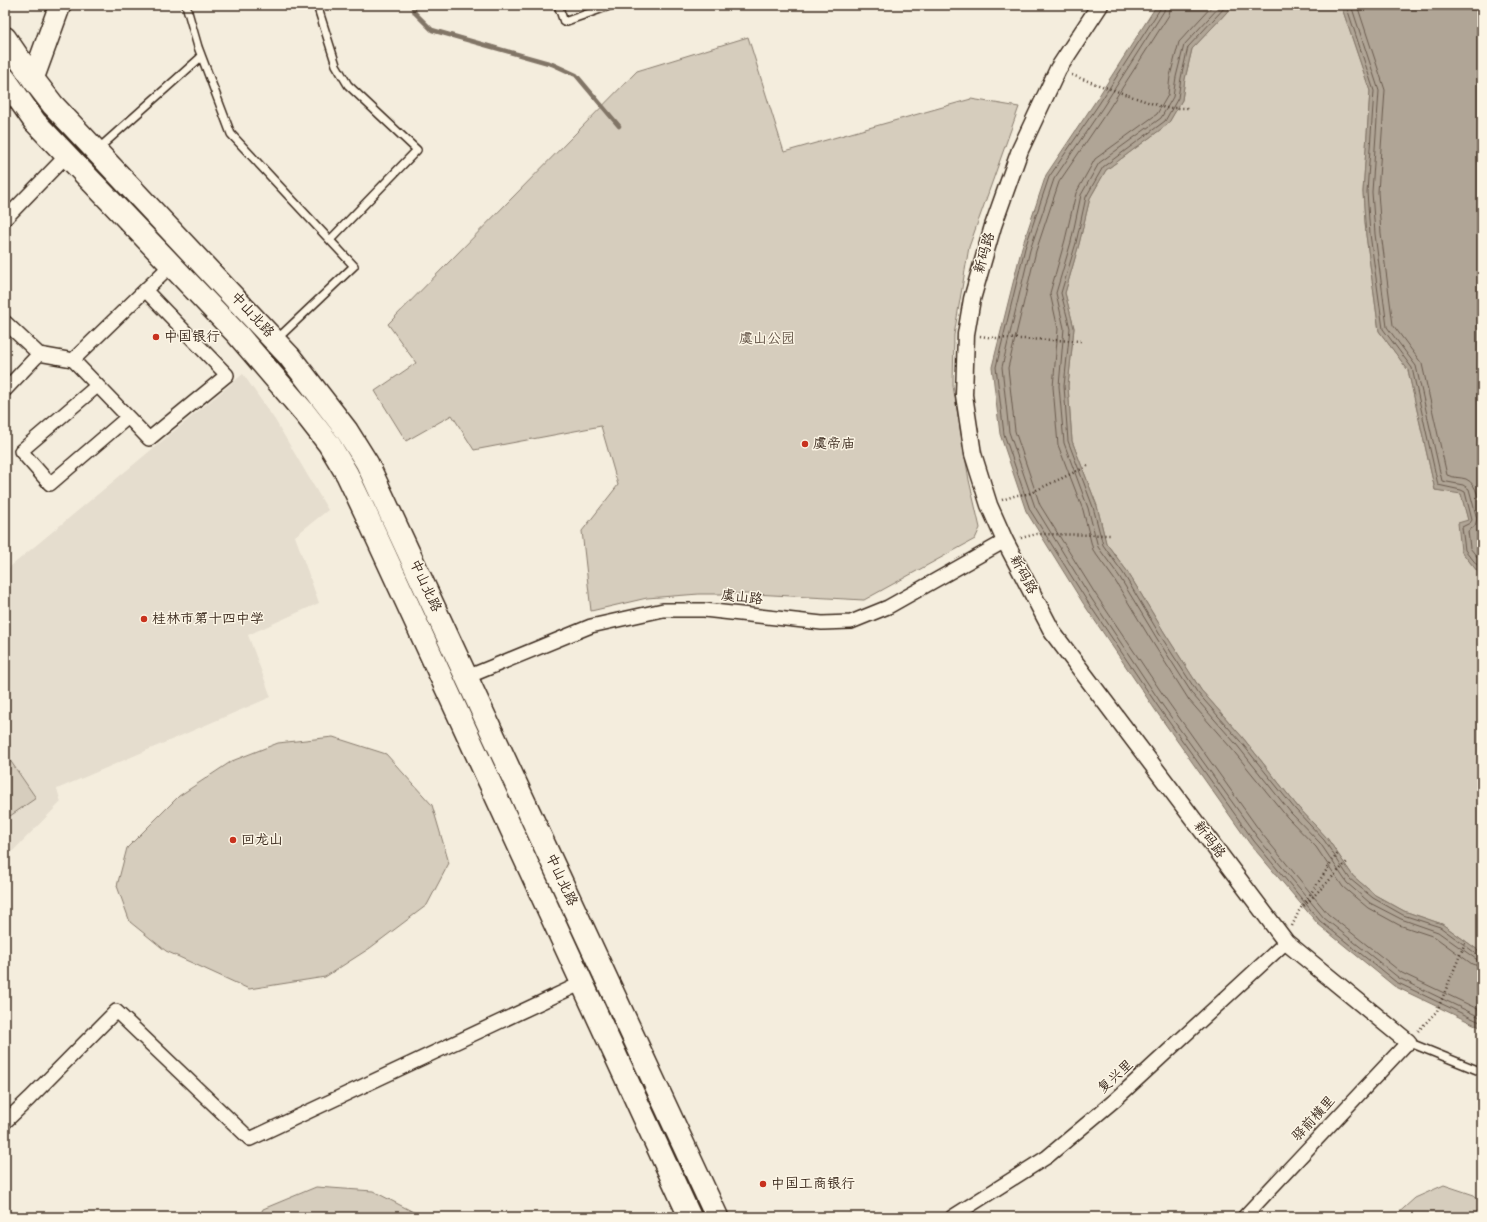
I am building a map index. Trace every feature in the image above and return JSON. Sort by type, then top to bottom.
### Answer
[{"type":"highway","name":"中山北路","points":[[5,38],[33,80],[53,105],[289,356],[347,431],[367,463],[717,1217]]},
{"type":"highway","name":"中山北路","points":[[8,89],[35,122],[238,335],[304,412],[329,444],[347,474],[371,523],[690,1217]]},
{"type":"main road","points":[[33,80],[60,5]]},
{"type":"street","name":"新码路","points":[[1100,5],[1058,69],[1020,150],[993,226],[972,298],[966,334],[964,395],[973,454],[989,505],[1005,541],[1053,633],[1286,942],[1408,1042]]},
{"type":"street","points":[[5,219],[67,155]]},
{"type":"street","points":[[73,360],[171,265]]},
{"type":"street","points":[[5,322],[39,354],[73,360],[150,439],[227,375],[145,290]]},
{"type":"street","points":[[5,390],[39,354]]},
{"type":"street","points":[[97,386],[21,451],[50,484],[128,417]]},
{"type":"street","name":"虞山路","points":[[467,677],[591,626],[663,610],[704,610],[822,623],[851,622],[888,607],[1005,541]]},
{"type":"street","name":"复兴里","points":[[952,1217],[1053,1152],[1115,1100],[1286,942]]},
{"type":"street","points":[[5,1122],[116,1012],[250,1139],[582,983]]},
{"type":"street","name":"驿前横里","points":[[1244,1217],[1408,1042]]},
{"type":"lane","points":[[186,5],[201,57],[231,134],[354,266],[276,341]]},
{"type":"lane","points":[[317,5],[336,65],[348,85],[417,150],[330,240]]},
{"type":"lane","points":[[558,5],[564,22],[612,5]]},
{"type":"lane","points":[[96,151],[201,57]]},
{"type":"lane","points":[[1408,1042],[1482,1072]]},
{"type":"path","points":[[1058,69],[1165,108],[1188,108]]},
{"type":"path","points":[[994,338],[1082,341]]},
{"type":"path","points":[[1017,495],[1028,494],[1090,465]]},
{"type":"path","points":[[1037,534],[1110,535]]},
{"type":"path","points":[[1338,853],[1299,911],[1347,862]]},
{"type":"path","points":[[1408,1042],[1437,1011],[1465,943]]},
{"type":"shaded area","name":"桂林市第十四中学","points":[[243,374],[275,420],[328,510],[295,536],[319,603],[248,635],[271,697],[57,789],[61,802],[5,859],[5,571]]},
{"type":"green space","points":[[1232,5],[1341,5],[1370,91],[1363,192],[1366,235],[1379,331],[1408,370],[1435,490],[1461,493],[1468,520],[1461,551],[1482,577],[1482,953],[1442,924],[1404,911],[1375,895],[1353,876],[1327,838],[1298,807],[1243,738],[1201,690],[1127,571],[1106,543],[1097,506],[1072,441],[1068,386],[1074,328],[1065,293],[1090,198],[1106,170],[1168,124],[1182,100],[1192,49]]},
{"type":"green space","name":"虞山公园","points":[[748,37],[784,152],[971,99],[1019,107],[969,247],[954,335],[953,386],[969,480],[980,528],[975,539],[864,600],[754,594],[699,594],[647,598],[591,611],[582,531],[618,485],[601,426],[474,450],[452,415],[406,441],[375,391],[416,363],[388,324],[637,71]]},
{"type":"green space","points":[[333,737],[386,754],[432,805],[449,863],[427,905],[370,948],[325,977],[249,989],[166,951],[130,922],[117,886],[127,848],[179,796],[232,761],[278,743]]},
{"type":"green space","points":[[5,753],[36,798],[10,816],[5,808]]},
{"type":"green space","points":[[1444,1185],[1474,1195],[1482,1202],[1482,1217],[1394,1217],[1415,1198]]},
{"type":"green space","points":[[316,1187],[373,1191],[423,1217],[259,1217],[263,1209]]},
{"type":"water","points":[[1157,5],[1232,5],[1192,49],[1182,100],[1168,124],[1106,170],[1090,198],[1065,293],[1074,328],[1068,386],[1072,441],[1097,506],[1106,543],[1127,571],[1201,690],[1243,738],[1298,807],[1327,838],[1353,876],[1375,895],[1404,911],[1442,924],[1482,953],[1482,1028],[1394,986],[1318,924],[1250,844],[1156,711],[1083,603],[1026,511],[1000,434],[992,367],[1022,247],[1046,175]]},
{"type":"water","points":[[1341,5],[1482,5],[1482,577],[1461,551],[1458,523],[1468,520],[1461,494],[1435,490],[1408,370],[1379,331],[1366,235],[1363,192],[1370,91]]},
{"type":"waterway","points":[[412,5],[415,13],[432,30],[552,64],[576,75],[619,126]]},
{"type":"place","name":"中国银行","points":[[156,337]]},
{"type":"place","name":"虞帝庙","points":[[805,444]]},
{"type":"place","name":"桂林市第十四中学","points":[[144,619]]},
{"type":"place","name":"回龙山","points":[[233,840]]},
{"type":"place","name":"中国工商银行","points":[[763,1184]]}]
